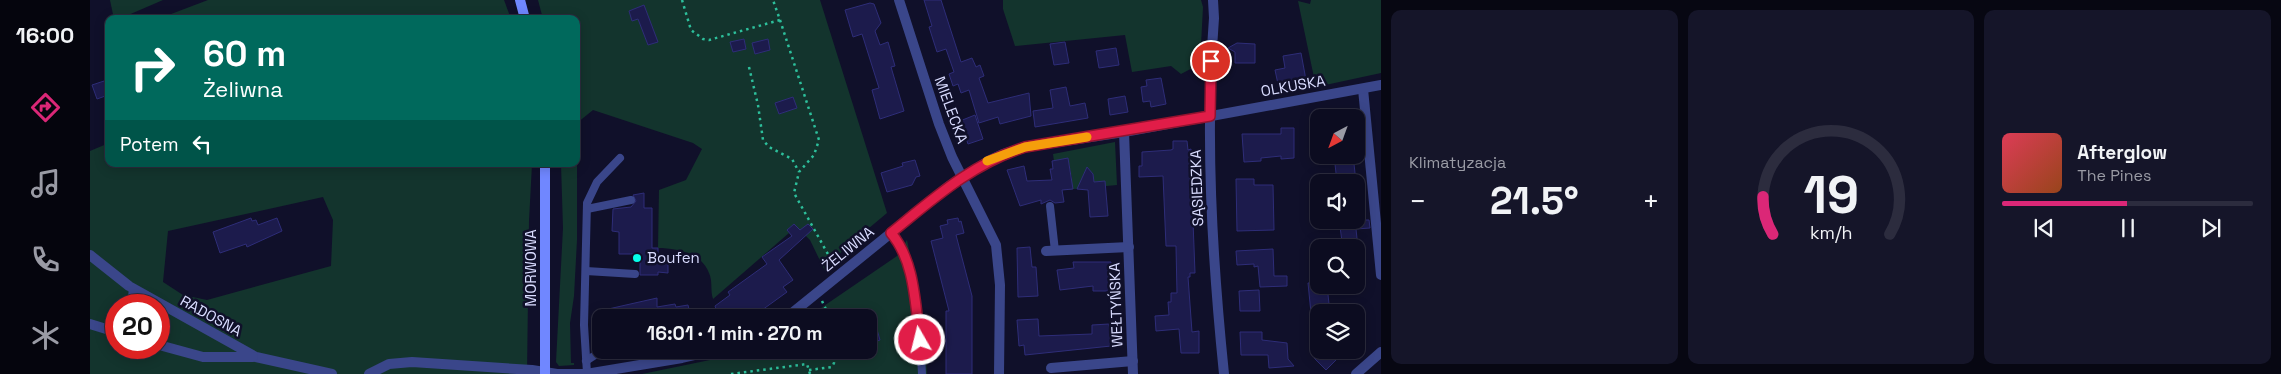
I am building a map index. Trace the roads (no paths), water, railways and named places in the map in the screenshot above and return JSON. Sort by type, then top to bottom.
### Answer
[{"type":"main road","points":[[520,0],[524,15]]},
{"type":"main road","name":"MORWOWA","points":[[545,167],[545,373]]},
{"type":"street","name":"MIELECKA","points":[[899,0],[939,124],[962,176],[992,235],[998,254],[1000,285],[998,374]]},
{"type":"street","name":"SĄSIEDZKA","points":[[1213,0],[1210,116],[1218,311],[1224,374]]},
{"type":"street","name":"OLKUSKA","points":[[1210,116],[1381,85]]},
{"type":"street","points":[[1363,88],[1381,276]]},
{"type":"street","name":"ŻELIWNA","points":[[797,309],[962,176],[990,160],[1025,147],[1124,132],[1210,116]]},
{"type":"street","name":"WEŁTYŃSKA","points":[[1124,132],[1133,374]]},
{"type":"street","name":"WEŁTYŃSKA","points":[[1051,251],[1128,247]]},
{"type":"street","name":"RADOSNA","points":[[90,255],[133,288],[256,358],[332,374]]},
{"type":"street","points":[[90,324],[105,328]]},
{"type":"street","points":[[170,347],[203,356],[256,358]]},
{"type":"street","points":[[1356,374],[1381,352]]},
{"type":"street","points":[[369,374],[389,364],[412,362],[545,373],[587,373],[673,359]]},
{"type":"street","name":"WEŁTYŃSKA","points":[[1050,368],[1133,361]]},
{"type":"lane","points":[[587,373],[584,325],[587,206],[597,182],[620,158]]},
{"type":"lane","points":[[587,206],[631,200]]},
{"type":"lane","points":[[1050,206],[1051,251]]},
{"type":"lane","points":[[891,233],[903,251],[909,268],[920,340],[922,374]]},
{"type":"lane","points":[[586,270],[634,274]]},
{"type":"lane","points":[[132,294],[133,288]]},
{"type":"lane","points":[[586,361],[592,357]]},
{"type":"place","name":"Boufen","points":[[637,258]]}]
